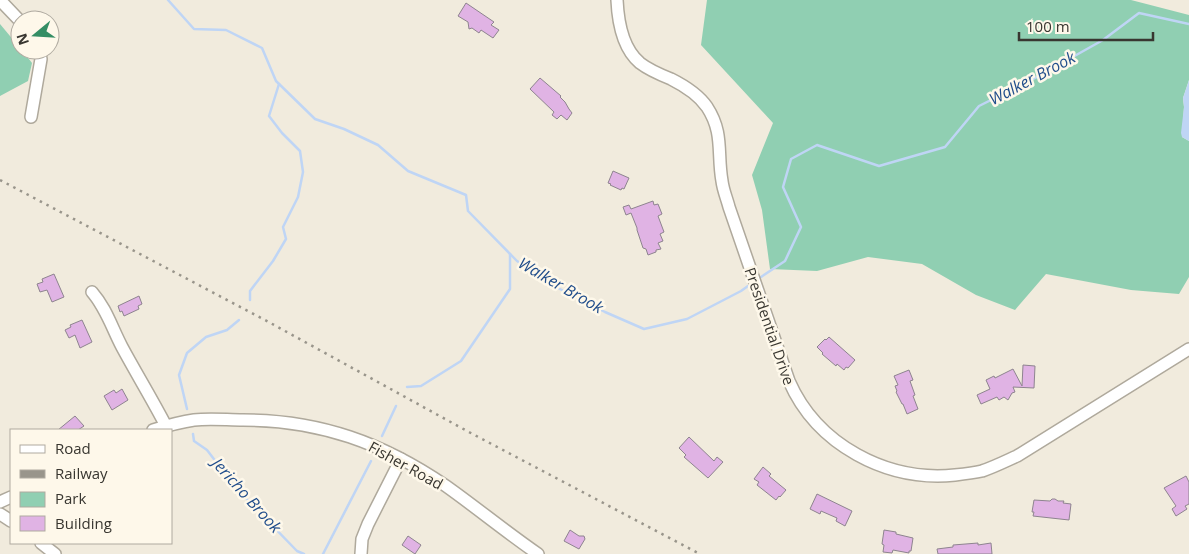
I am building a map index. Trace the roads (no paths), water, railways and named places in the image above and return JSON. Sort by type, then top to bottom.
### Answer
[{"type":"street","points":[[0,0],[10,10]]},
{"type":"street","name":"Presidential Drive","points":[[617,0],[618,21],[625,42],[633,56],[641,64],[681,84],[696,94],[714,119],[718,131],[722,181],[729,207],[789,382],[808,414],[841,446],[849,451],[882,467],[906,474],[944,476],[981,471],[1017,456],[1189,349]]},
{"type":"street","points":[[31,118],[41,60]]},
{"type":"street","points":[[92,292],[108,316],[121,345],[166,426]]},
{"type":"street","name":"Fisher Road","points":[[156,429],[195,420],[256,420],[320,428],[345,435],[376,446],[446,486],[538,554]]},
{"type":"street","points":[[361,554],[362,539],[368,524],[401,459]]},
{"type":"street","points":[[42,544],[55,554]]},
{"type":"water","points":[[1189,80],[1189,141],[1182,137],[1181,133],[1184,107],[1183,98]]},
{"type":"waterway","name":"Walker Brook","points":[[168,0],[194,29],[226,30],[262,48],[276,81],[315,119],[344,129],[378,145],[408,171],[466,195],[468,211],[517,261],[558,288],[605,312],[644,329],[687,319],[748,286]]},
{"type":"waterway","name":"Walker Brook","points":[[761,277],[785,261],[801,227],[783,187],[791,159],[817,145],[879,166],[945,147],[979,106],[1037,77],[1103,40],[1139,13],[1189,24]]},
{"type":"waterway","name":"Jericho Brook","points":[[250,300],[250,291],[273,261],[286,239],[283,227],[298,197],[303,172],[300,151],[282,133],[269,116],[279,84]]},
{"type":"waterway","name":"Jericho Brook","points":[[407,387],[421,386],[461,361],[510,289],[510,254]]},
{"type":"waterway","name":"Jericho Brook","points":[[187,409],[179,375],[187,353],[206,337],[227,330],[239,320]]},
{"type":"waterway","name":"Jericho Brook","points":[[382,436],[396,406]]},
{"type":"waterway","name":"Jericho Brook","points":[[193,434],[194,441],[207,450],[236,488],[297,551],[304,554]]},
{"type":"waterway","name":"Jericho Brook","points":[[323,554],[371,461]]},
{"type":"railway","points":[[0,180],[700,554]]}]
